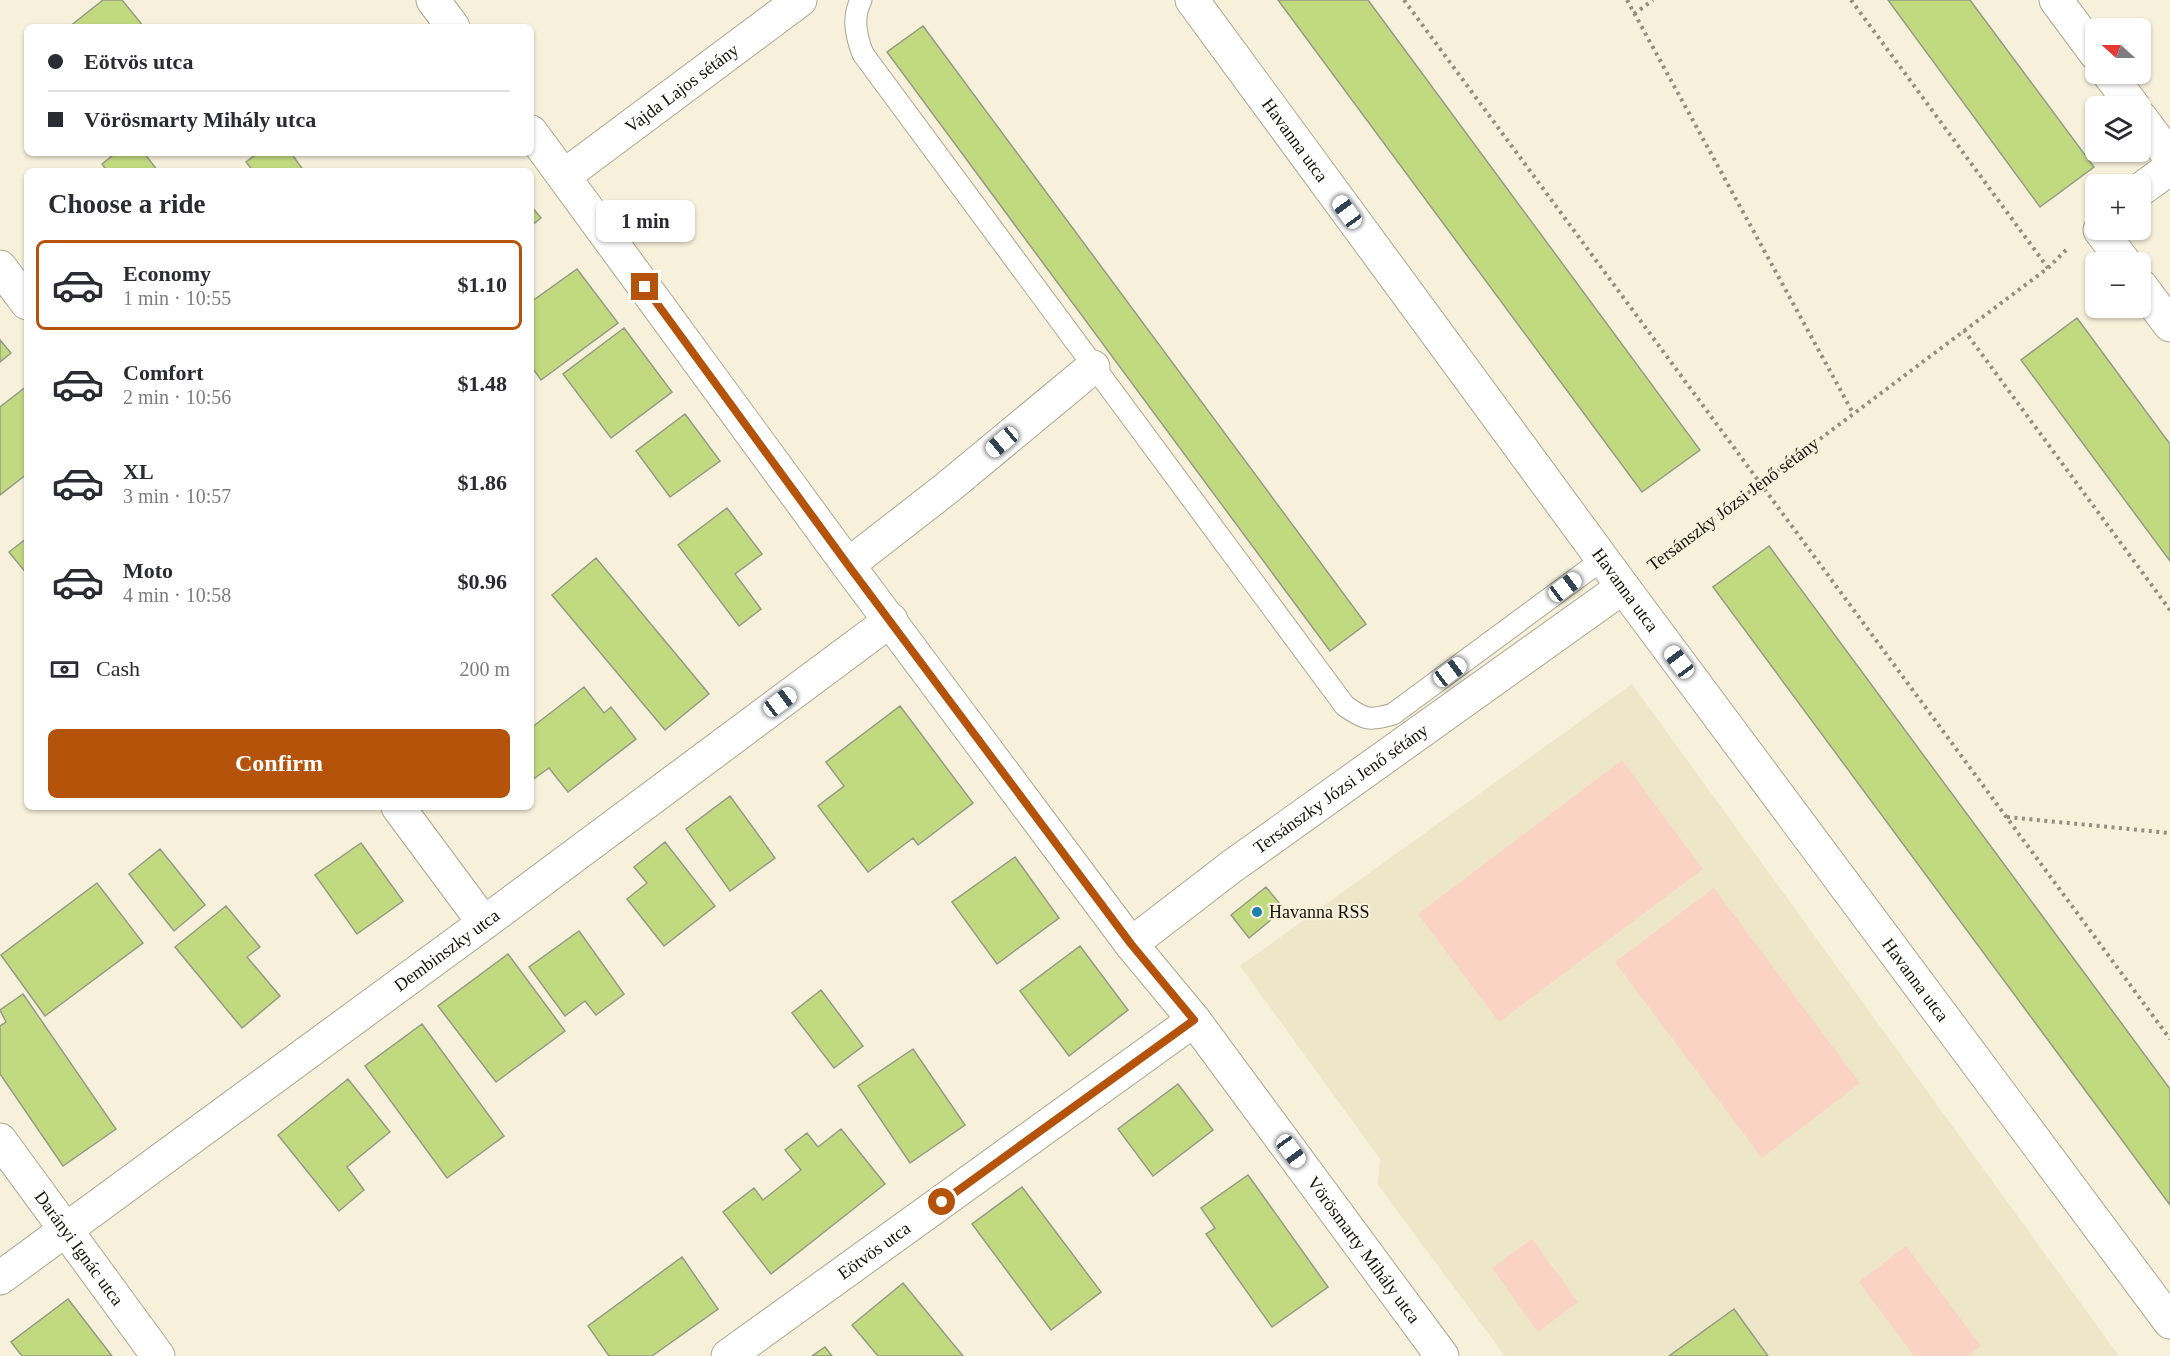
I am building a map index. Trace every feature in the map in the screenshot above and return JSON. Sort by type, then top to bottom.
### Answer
[{"type":"street","points":[[434,0],[451,24]]},
{"type":"street","name":"Vajda Lajos sétány","points":[[564,176],[800,0]]},
{"type":"street","name":"Havanna utca","points":[[1192,0],[1623,587],[2170,1322]]},
{"type":"street","points":[[2056,0],[2085,39]]},
{"type":"street","points":[[2151,132],[2170,158]]},
{"type":"street","name":"Vörösmarty Mihály utca","points":[[534,136],[848,565],[1131,944],[1194,1020],[1442,1356]]},
{"type":"street","points":[[2151,182],[2170,168]]},
{"type":"street","points":[[0,267],[24,299]]},
{"type":"street","points":[[2151,300],[2170,325]]},
{"type":"street","points":[[848,565],[947,488],[1092,367]]},
{"type":"street","name":"Tersánszky Józsi Jenő sétány","points":[[1131,944],[1232,867],[1623,587]]},
{"type":"street","name":"Dembinszky utca","points":[[0,1278],[484,923],[891,620]]},
{"type":"street","points":[[400,810],[484,923]]},
{"type":"street","name":"Eötvös utca","points":[[728,1356],[1194,1020]]},
{"type":"street","name":"Darányi Ignác utca","points":[[0,1140],[158,1356]]},
{"type":"lane","points":[[861,0],[855,17],[856,31],[863,54],[1092,367],[1345,706],[1361,717],[1374,720],[1394,714],[1603,559]]},
{"type":"path","points":[[1404,0],[2170,1039]]},
{"type":"path","points":[[1627,0],[1853,413]]},
{"type":"path","points":[[1634,14],[1653,0]]},
{"type":"path","points":[[1851,0],[2048,268]]},
{"type":"path","name":"Tersánszky Józsi Jenő sétány","points":[[1623,587],[2048,268],[2085,233]]},
{"type":"path","points":[[1964,330],[2170,610]]},
{"type":"path","points":[[2006,817],[2170,833]]},
{"type":"shaded area","points":[[1632,684],[2119,1356],[1505,1356],[1378,1185],[1380,1159],[1240,966]]},
{"type":"shaded area","points":[[1622,760],[1703,869],[1499,1022],[1418,914]]},
{"type":"shaded area","points":[[1714,888],[1860,1083],[1762,1158],[1615,962]]},
{"type":"shaded area","points":[[1532,1239],[1578,1302],[1538,1332],[1492,1268]]},
{"type":"shaded area","points":[[1906,1246],[1981,1346],[1968,1356],[1914,1356],[1859,1282]]},
{"type":"building","points":[[103,0],[122,0],[142,24],[73,24]]},
{"type":"building","points":[[1278,0],[1368,0],[1700,450],[1642,492]]},
{"type":"building","points":[[1888,0],[1970,0],[2085,155],[2085,162],[2090,162],[2094,167],[2040,207]]},
{"type":"building","points":[[923,26],[1366,624],[1330,651],[887,52]]},
{"type":"building","points":[[112,156],[146,156],[156,168],[105,168],[102,164]]},
{"type":"building","points":[[254,156],[293,156],[302,168],[251,168],[246,162]]},
{"type":"building","points":[[534,210],[541,218],[534,224]]},
{"type":"building","points":[[577,269],[618,323],[541,380],[534,370],[534,300]]},
{"type":"building","points":[[2077,318],[2170,444],[2170,561],[2021,360]]},
{"type":"building","points":[[624,328],[672,392],[611,438],[563,374]]},
{"type":"building","points":[[0,340],[11,353],[0,362]]},
{"type":"building","points":[[24,388],[24,476],[0,495],[0,407]]},
{"type":"building","points":[[685,414],[720,461],[670,497],[636,451]]},
{"type":"building","points":[[727,508],[762,554],[735,574],[761,609],[739,626],[678,545]]},
{"type":"building","points":[[24,540],[24,570],[9,552]]},
{"type":"building","points":[[1769,546],[2170,1089],[2170,1205],[1713,587]]},
{"type":"building","points":[[596,558],[709,694],[665,730],[552,595]]},
{"type":"building","points":[[584,687],[604,713],[611,707],[636,739],[568,792],[549,768],[534,779],[534,726]]},
{"type":"building","points":[[900,706],[973,803],[918,845],[913,838],[868,872],[818,806],[844,786],[826,762]]},
{"type":"building","points":[[730,796],[775,858],[730,891],[686,829]]},
{"type":"building","points":[[665,842],[715,906],[664,946],[627,899],[647,883],[634,867]]},
{"type":"building","points":[[361,843],[403,901],[357,934],[315,875]]},
{"type":"building","points":[[160,849],[205,905],[174,931],[129,874]]},
{"type":"building","points":[[1015,857],[1059,918],[997,964],[952,902]]},
{"type":"building","points":[[97,883],[143,943],[45,1016],[1,955]]},
{"type":"building","name":"Havanna RSS","points":[[1266,887],[1284,909],[1249,938],[1231,915]]},
{"type":"building","points":[[226,906],[260,947],[247,957],[280,996],[242,1028],[175,947]]},
{"type":"building","points":[[579,931],[624,994],[596,1015],[585,1001],[565,1016],[529,967]]},
{"type":"building","points":[[1080,946],[1128,1010],[1069,1056],[1020,991]]},
{"type":"building","points":[[508,954],[565,1031],[496,1082],[438,1006]]},
{"type":"building","points":[[821,990],[863,1046],[834,1068],[792,1013]]},
{"type":"building","points":[[23,994],[116,1129],[63,1166],[0,1074],[0,1026],[6,1022],[0,1010]]},
{"type":"building","points":[[422,1024],[504,1136],[447,1178],[365,1066]]},
{"type":"building","points":[[913,1049],[965,1125],[910,1163],[858,1086]]},
{"type":"building","points":[[348,1079],[390,1132],[347,1167],[364,1190],[339,1211],[278,1135]]},
{"type":"building","points":[[1178,1084],[1213,1130],[1153,1176],[1118,1129]]},
{"type":"building","points":[[841,1129],[885,1184],[771,1274],[723,1212],[754,1188],[763,1200],[801,1170],[785,1150],[807,1133],[818,1147]]},
{"type":"building","points":[[1248,1175],[1328,1287],[1272,1327],[1206,1234],[1215,1228],[1201,1208]]},
{"type":"building","points":[[1022,1187],[1101,1292],[1051,1330],[972,1224]]},
{"type":"building","points":[[682,1257],[718,1309],[652,1356],[609,1356],[588,1326]]},
{"type":"building","points":[[903,1283],[963,1356],[878,1356],[852,1325]]},
{"type":"building","points":[[68,1299],[112,1356],[22,1356],[11,1342]]},
{"type":"building","points":[[1734,1309],[1768,1356],[1669,1356]]},
{"type":"building","points":[[825,1347],[832,1356],[812,1356]]},
{"type":"place","name":"Havanna RSS","points":[[1257,912]]},
{"type":"route","points":[[645,287],[848,565],[1131,944],[1194,1020],[942,1202]]}]
